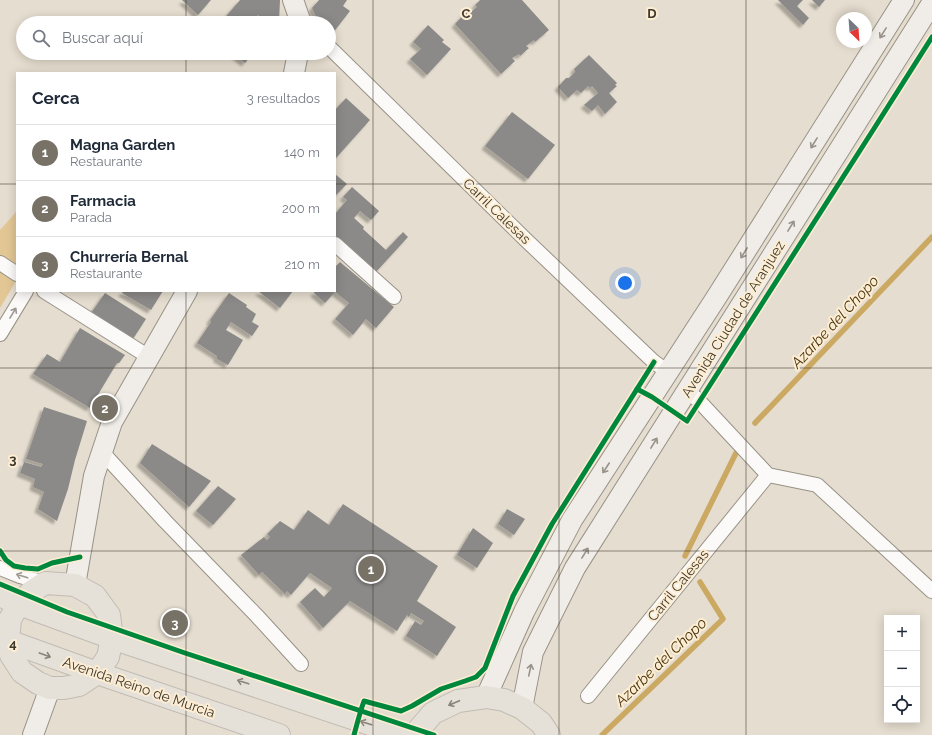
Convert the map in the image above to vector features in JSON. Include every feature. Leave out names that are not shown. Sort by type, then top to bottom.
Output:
[{"type":"main road","points":[[293,0],[299,16]]},
{"type":"main road","name":"Avenida Ciudad de Aranjuez","points":[[486,697],[524,612],[572,520],[668,372],[904,0]]},
{"type":"main road","name":"Avenida Ciudad de Aranjuez","points":[[522,708],[533,652],[575,568],[932,3]]},
{"type":"main road","points":[[294,72],[297,60]]},
{"type":"main road","points":[[75,585],[94,476],[112,422],[186,292]]},
{"type":"main road","points":[[45,583],[75,585],[95,596],[109,615],[112,638],[108,657],[97,673],[79,685],[64,688],[50,688],[38,683],[22,672],[5,647],[10,619],[9,600],[31,592],[45,583]]},
{"type":"main road","points":[[9,600],[112,638],[404,735]]},
{"type":"main road","name":"Avenida Reino de Murcia","points":[[5,647],[97,673],[279,735]]},
{"type":"main road","points":[[33,735],[50,688]]},
{"type":"main road","points":[[414,735],[433,713],[458,701],[486,697],[504,700],[522,708],[541,723],[549,735]]},
{"type":"street","name":"Carril Calesas","points":[[336,54],[526,240],[654,362],[668,372]]},
{"type":"street","points":[[336,245],[394,297]]},
{"type":"street","points":[[0,263],[16,273]]},
{"type":"street","points":[[0,334],[25,292]]},
{"type":"street","points":[[46,292],[149,357]]},
{"type":"street","points":[[687,390],[768,475],[817,485],[932,591]]},
{"type":"street","points":[[102,452],[165,521],[301,664]]},
{"type":"street","name":"Carril Calesas","points":[[588,696],[768,475]]},
{"type":"street","points":[[0,568],[20,576],[45,583]]},
{"type":"shaded area","points":[[16,212],[16,281],[0,308],[0,230]]},
{"type":"building","points":[[182,0],[211,0],[198,15]]},
{"type":"building","points":[[240,0],[280,0],[279,16],[226,16]]},
{"type":"building","points":[[319,0],[347,0],[343,6],[350,11],[336,29],[336,16],[316,16],[312,8]]},
{"type":"building","points":[[480,0],[522,0],[549,30],[535,42],[534,40],[526,46],[529,48],[520,56],[519,54],[512,58],[515,61],[501,74],[455,24],[468,10],[471,12],[477,7],[475,5]]},
{"type":"building","points":[[778,0],[803,0],[797,6],[809,18],[803,25]]},
{"type":"building","points":[[812,0],[825,0],[819,7]]},
{"type":"building","points":[[428,25],[444,40],[442,42],[451,49],[427,75],[410,59],[421,49],[413,42]]},
{"type":"building","points":[[589,55],[617,83],[615,85],[617,86],[609,93],[617,102],[605,114],[598,105],[592,111],[584,105],[598,93],[592,86],[590,88],[588,86],[581,93],[577,90],[568,98],[558,87],[566,78],[569,78],[575,72],[574,69]]},
{"type":"building","points":[[346,98],[370,120],[336,158],[336,109]]},
{"type":"building","points":[[512,112],[555,145],[528,179],[485,146]]},
{"type":"building","points":[[336,175],[347,184],[336,195]]},
{"type":"building","points":[[352,187],[379,211],[371,220],[360,211],[354,218],[364,227],[363,229],[386,250],[403,232],[408,237],[376,272],[349,247],[347,248],[336,239],[336,213],[347,200],[343,197]]},
{"type":"building","points":[[340,262],[394,307],[376,328],[366,319],[353,335],[335,319],[349,303],[335,292],[336,266]]},
{"type":"building","points":[[122,292],[162,292],[151,310]]},
{"type":"building","points":[[259,292],[292,292],[280,308]]},
{"type":"building","points":[[314,292],[335,292],[325,303]]},
{"type":"building","points":[[105,293],[146,319],[133,339],[91,313]]},
{"type":"building","points":[[229,293],[247,305],[246,307],[256,314],[252,322],[259,326],[252,336],[231,322],[226,330],[243,340],[228,365],[217,359],[217,356],[197,343],[211,322],[210,320]]},
{"type":"building","points":[[80,328],[125,355],[119,363],[117,363],[90,408],[33,374],[47,354],[60,362]]},
{"type":"building","points":[[44,407],[87,421],[68,489],[57,521],[38,509],[44,492],[33,487],[35,479],[20,473],[24,462],[41,467],[43,464],[26,459]]},
{"type":"building","points":[[152,444],[211,481],[189,507],[140,463]]},
{"type":"building","points":[[218,486],[236,499],[213,525],[196,511]]},
{"type":"building","points":[[343,504],[438,566],[417,601],[456,627],[437,656],[406,636],[415,621],[421,625],[424,621],[411,613],[409,617],[407,615],[397,631],[350,601],[323,628],[300,602],[315,588],[324,597],[332,588],[310,573],[291,595],[287,591],[285,594],[262,572],[259,575],[241,555],[264,537],[267,540],[270,537],[267,534],[280,521],[294,530],[308,510],[329,525]]},
{"type":"building","points":[[507,509],[525,519],[514,535],[498,524]]},
{"type":"building","points":[[473,528],[493,543],[477,568],[457,555]]},
{"type":"waterway","name":"Azarbe del Chopo","points":[[755,423],[932,237]]},
{"type":"waterway","name":"Azarbe del Chopo","points":[[685,556],[737,451]]},
{"type":"waterway","name":"Azarbe del Chopo","points":[[602,735],[723,619],[700,582]]},
{"type":"cycle path","points":[[637,389],[652,397],[687,421],[932,37]]},
{"type":"cycle path","points":[[354,735],[364,701],[401,711],[441,689],[476,677],[485,668],[513,596],[552,524],[654,362]]},
{"type":"cycle path","points":[[0,551],[6,560],[14,566],[38,569],[52,563],[80,557]]},
{"type":"cycle path","points":[[0,584],[67,612],[185,653],[434,735]]},
{"type":"place","name":"Farmacia","points":[[105,408]]},
{"type":"place","name":"Magna Garden","points":[[371,569]]},
{"type":"place","name":"Churrería Bernal","points":[[175,623]]}]
